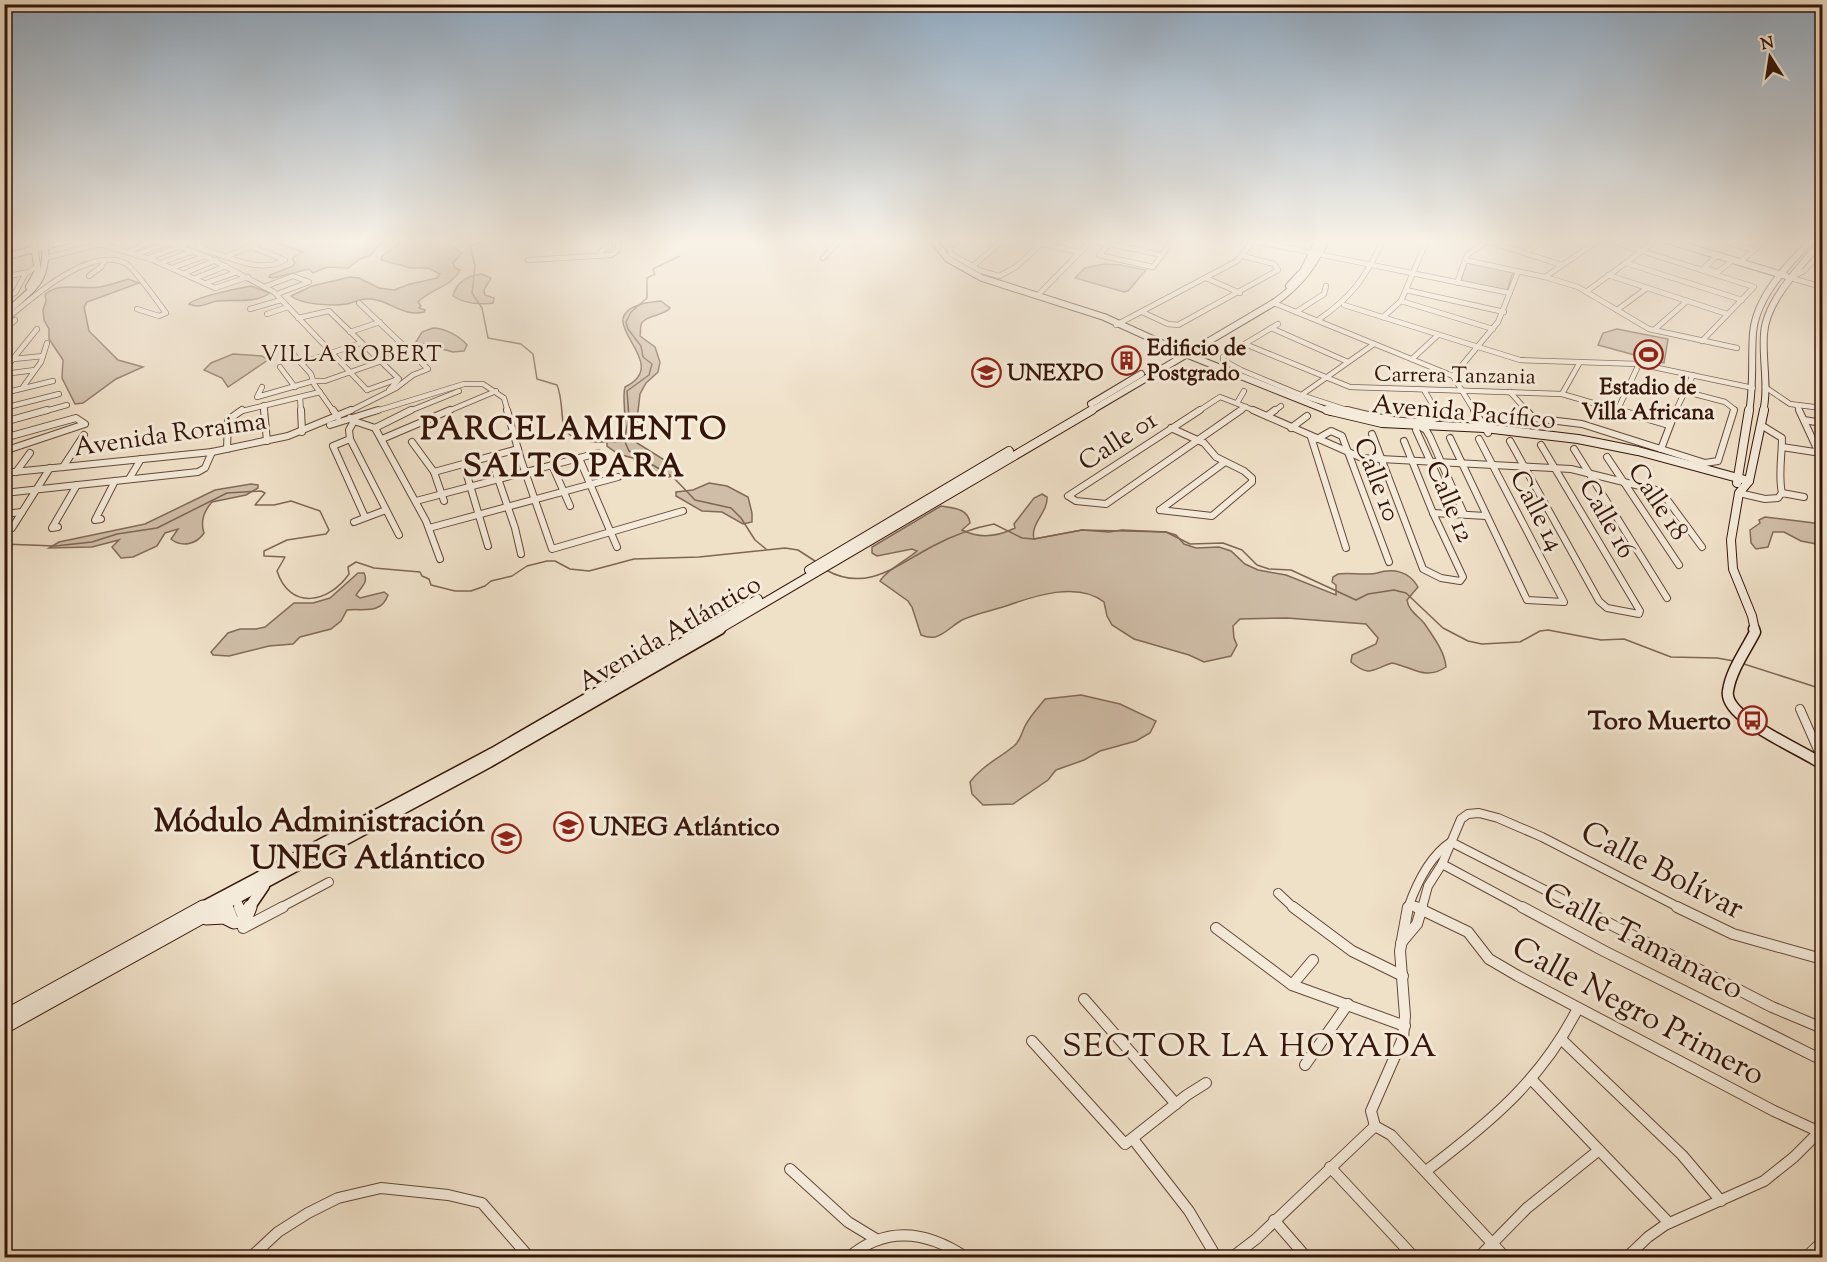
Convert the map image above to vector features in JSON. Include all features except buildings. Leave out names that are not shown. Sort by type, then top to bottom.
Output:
[{"type":"street","points":[[4,315],[7,309],[19,299]]},
{"type":"street","points":[[4,321],[33,299]]},
{"type":"street","points":[[137,309],[159,316],[166,313],[155,299]]},
{"type":"street","name":"Avenida Pacífico","points":[[1050,299],[1087,311],[1183,355],[1250,381],[1315,411],[1346,421],[1383,428],[1417,427],[1487,431],[1611,449],[1736,480],[1744,488]]},
{"type":"street","points":[[1117,325],[1167,299]]},
{"type":"street","points":[[1142,312],[1168,324],[1178,325],[1227,299]]},
{"type":"street","name":"Avenida Atlántico","points":[[1183,355],[1271,299]]},
{"type":"street","name":"Avenida Atlántico","points":[[4,1027],[197,919],[230,898],[265,885],[499,757],[1280,299]]},
{"type":"street","points":[[1296,312],[1316,299]]},
{"type":"street","points":[[1318,321],[1344,305],[1349,299]]},
{"type":"street","points":[[1446,299],[1504,312]]},
{"type":"street","points":[[1453,376],[1492,329],[1504,312],[1508,299]]},
{"type":"street","points":[[1598,299],[1637,324],[1654,330],[1737,348]]},
{"type":"street","points":[[1617,310],[1632,299]]},
{"type":"street","points":[[1681,299],[1727,314]]},
{"type":"street","points":[[1702,340],[1742,300],[1739,299]]},
{"type":"street","points":[[1761,424],[1782,438],[1782,474],[1779,480],[1782,492],[1778,498],[1766,499],[1744,488],[1736,480],[1753,388],[1753,331],[1755,321],[1767,299]]},
{"type":"street","points":[[1778,299],[1771,311],[1764,331],[1765,404],[1761,424],[1731,530],[1732,564],[1755,629],[1727,693],[1729,703],[1736,713],[1748,723],[1805,752],[1822,764]]},
{"type":"street","points":[[250,309],[281,300],[367,390]]},
{"type":"street","points":[[1383,317],[1401,301],[1492,329]]},
{"type":"street","points":[[1654,330],[1687,301]]},
{"type":"street","points":[[359,303],[428,369],[367,390]]},
{"type":"street","points":[[1274,303],[1453,376],[1487,431]]},
{"type":"street","points":[[1344,305],[1520,360],[1639,364],[1753,388]]},
{"type":"street","points":[[7,309],[22,307]]},
{"type":"street","points":[[267,314],[288,307]]},
{"type":"street","points":[[298,318],[329,311],[399,379]]},
{"type":"street","points":[[4,330],[15,320]]},
{"type":"street","points":[[350,332],[380,322]]},
{"type":"street","points":[[1278,324],[1223,357],[1223,360],[1300,396],[1322,404],[1373,416],[1416,420],[1439,417],[1424,390]]},
{"type":"street","points":[[1271,328],[1348,362]]},
{"type":"street","points":[[4,372],[37,329]]},
{"type":"street","points":[[1412,359],[1438,335]]},
{"type":"street","points":[[23,387],[43,356],[47,343]]},
{"type":"street","points":[[301,363],[361,343]]},
{"type":"street","name":"Carrera Tanzania","points":[[1245,344],[1350,387],[1562,394],[1668,425]]},
{"type":"street","points":[[1300,396],[1374,344]]},
{"type":"street","points":[[290,346],[338,417],[375,428],[416,501],[440,559]]},
{"type":"street","points":[[262,387],[258,397],[313,381],[325,381],[410,351]]},
{"type":"street","points":[[4,360],[43,356]]},
{"type":"street","points":[[1562,394],[1580,362]]},
{"type":"street","points":[[1618,409],[1639,364]]},
{"type":"street","points":[[280,367],[295,387]]},
{"type":"street","points":[[4,372],[35,370]]},
{"type":"street","points":[[384,395],[404,384],[413,375]]},
{"type":"street","points":[[1661,449],[1668,425],[1687,392],[1693,375]]},
{"type":"street","points":[[384,395],[399,379]]},
{"type":"street","points":[[4,451],[85,424],[79,419],[74,419],[7,437],[5,393],[53,381]]},
{"type":"street","points":[[310,429],[353,420],[452,386],[478,383],[486,385],[504,398],[525,472],[552,549],[683,512]]},
{"type":"street","points":[[1765,387],[1785,401],[1822,408]]},
{"type":"street","points":[[364,405],[367,390]]},
{"type":"street","points":[[375,428],[397,416],[459,391]]},
{"type":"street","points":[[382,440],[496,391]]},
{"type":"street","points":[[1244,391],[1236,403],[1362,458],[1556,468],[1589,472],[1656,490],[1663,494],[1702,547]]},
{"type":"street","points":[[227,449],[229,417],[242,410],[320,392]]},
{"type":"street","points":[[1510,392],[1533,418],[1575,422],[1705,463],[1713,463],[1721,457],[1734,408],[1725,402],[1687,392]]},
{"type":"street","points":[[6,407],[59,394]]},
{"type":"street","name":"Avenida Roraima","points":[[4,473],[212,452],[267,441],[310,429],[384,395]]},
{"type":"street","points":[[300,397],[302,432]]},
{"type":"street","name":"Calle 01","points":[[1198,441],[1106,504],[1076,501],[1068,496],[1217,397],[1236,403]]},
{"type":"street","points":[[38,399],[47,410]]},
{"type":"street","points":[[6,422],[67,405]]},
{"type":"street","points":[[264,405],[267,441]]},
{"type":"street","points":[[1797,405],[1821,453]]},
{"type":"street","points":[[1267,416],[1281,406]]},
{"type":"street","points":[[1198,441],[1246,407]]},
{"type":"street","points":[[1291,428],[1307,416]]},
{"type":"street","points":[[353,420],[349,430],[350,439],[399,535]]},
{"type":"street","points":[[1804,420],[1822,423]]},
{"type":"street","name":"Avenida Pacífico","points":[[1417,427],[1426,430],[1487,431]]},
{"type":"street","points":[[1417,427],[1454,513]]},
{"type":"street","points":[[1171,428],[1204,443],[1216,457],[1244,471],[1252,478],[1252,482],[1212,516],[1160,510],[1225,462]]},
{"type":"street","points":[[1426,430],[1464,514]]},
{"type":"street","name":"Calle 10","points":[[1314,438],[1327,432],[1335,432],[1342,436],[1389,562]]},
{"type":"street","points":[[1372,434],[1423,569],[1431,574],[1455,581],[1460,581],[1463,577]]},
{"type":"street","points":[[63,467],[84,435]]},
{"type":"street","points":[[1811,436],[1822,438]]},
{"type":"street","points":[[1314,438],[1346,548]]},
{"type":"street","points":[[1450,438],[1486,516]]},
{"type":"street","points":[[350,439],[333,446],[365,517]]},
{"type":"street","name":"Calle 14","points":[[1479,439],[1564,602],[1560,604],[1527,600],[1486,516]]},
{"type":"street","name":"Calle 12","points":[[1404,441],[1433,513],[1463,577]]},
{"type":"street","points":[[1510,441],[1524,466]]},
{"type":"street","points":[[412,442],[434,472],[443,497]]},
{"type":"street","name":"Calle 16","points":[[1524,466],[1599,601],[1607,608],[1639,614],[1640,611],[1542,445]]},
{"type":"street","points":[[1782,447],[1821,453]]},
{"type":"street","points":[[434,472],[518,449]]},
{"type":"street","points":[[1574,449],[1667,598]]},
{"type":"street","points":[[4,493],[198,472],[205,468],[212,452]]},
{"type":"street","points":[[16,472],[30,453]]},
{"type":"street","points":[[416,501],[443,497],[470,486],[598,453]]},
{"type":"street","name":"Calle 18","points":[[1607,457],[1679,566]]},
{"type":"street","points":[[491,458],[521,554]]},
{"type":"street","points":[[579,458],[617,547]]},
{"type":"street","points":[[129,479],[141,459]]},
{"type":"street","points":[[464,465],[488,546]]},
{"type":"street","points":[[552,465],[570,506]]},
{"type":"street","points":[[12,528],[50,468]]},
{"type":"street","points":[[429,528],[618,477]]},
{"type":"street","points":[[101,519],[95,520],[116,481]]},
{"type":"street","points":[[58,527],[52,528],[77,485]]},
{"type":"street","points":[[1782,492],[1804,497]]},
{"type":"street","points":[[354,522],[386,510]]},
{"type":"street","points":[[4,514],[22,512]]},
{"type":"street","points":[[1433,513],[1486,516]]},
{"type":"street","name":"Avenida Atlántico","points":[[4,1017],[230,898],[483,759],[810,573]]},
{"type":"street","points":[[1800,709],[1819,742],[1822,759]]},
{"type":"street","name":"Calle Bolívar","points":[[1451,842],[1464,816],[1484,813],[1542,837],[1606,872],[1733,934],[1822,959]]},
{"type":"street","points":[[1451,842],[1442,864],[1432,870],[1410,904],[1403,923],[1401,943],[1406,1008],[1405,1026],[1403,1038],[1371,1111],[1371,1118],[1375,1126],[1391,1135],[1506,1257]]},
{"type":"street","points":[[1401,943],[1417,924],[1438,852],[1451,842]]},
{"type":"street","points":[[1451,842],[1772,1007],[1822,1028]]},
{"type":"street","name":"Calle Tamanaco","points":[[1442,864],[1604,951],[1822,1060]]},
{"type":"street","points":[[230,898],[243,928],[329,882]]},
{"type":"street","points":[[241,922],[251,903],[265,885]]},
{"type":"street","points":[[1278,893],[1300,914],[1341,945],[1383,969],[1402,976]]},
{"type":"street","name":"Calle Negro Primero","points":[[1410,904],[1468,932],[1493,963],[1821,1133]]},
{"type":"street","points":[[197,919],[218,916],[241,922]]},
{"type":"street","points":[[1216,928],[1292,985],[1405,1026]]},
{"type":"street","points":[[1292,985],[1313,960]]},
{"type":"street","points":[[1084,999],[1176,1104]]},
{"type":"street","points":[[1305,1065],[1348,1004]]},
{"type":"street","points":[[1426,1171],[1519,1095],[1562,1040],[1578,1008]]},
{"type":"street","points":[[1562,1040],[1682,1155],[1721,1201]]},
{"type":"street","points":[[1032,1041],[1125,1144],[1206,1083]]},
{"type":"street","points":[[1532,1080],[1669,1223]]},
{"type":"street","points":[[1231,1257],[1256,1239],[1375,1126]]},
{"type":"street","points":[[1626,1257],[1653,1233],[1669,1223],[1764,1180],[1821,1133]]},
{"type":"street","points":[[1133,1139],[1189,1211],[1217,1257]]},
{"type":"street","points":[[1478,1257],[1527,1209],[1599,1150]]},
{"type":"street","points":[[1330,1167],[1415,1257]]},
{"type":"street","points":[[790,1169],[848,1222],[876,1239]]},
{"type":"street","points":[[250,1257],[278,1232],[315,1209],[338,1198],[381,1188],[448,1195],[482,1203],[530,1257]]},
{"type":"street","points":[[1274,1220],[1307,1257]]},
{"type":"street","points":[[848,1257],[876,1239],[893,1235],[924,1239],[951,1248],[967,1257]]},
{"type":"street","points":[[1805,1257],[1822,1242]]},
{"type":"shaded area","points":[[46,299],[96,299],[87,302],[84,307],[89,331],[118,360],[143,367],[116,379],[83,403],[75,404],[62,378],[63,360],[49,339],[49,329],[44,320],[43,310]]},
{"type":"shaded area","points":[[199,299],[258,299],[217,301],[200,306],[189,304]]},
{"type":"shaded area","points":[[296,299],[422,299],[418,302],[421,306],[419,308],[425,310],[416,313],[409,312],[373,299],[326,305]]},
{"type":"shaded area","points":[[458,299],[494,299],[493,303],[483,304]]},
{"type":"shaded area","points":[[661,301],[670,308],[646,319],[641,326],[640,336],[655,347],[660,362],[658,372],[646,383],[640,394],[635,437],[637,443],[671,464],[676,470],[675,475],[669,477],[653,477],[640,468],[633,458],[618,454],[607,446],[607,442],[618,435],[622,429],[625,418],[625,387],[638,377],[641,366],[638,354],[625,331],[623,320],[627,311],[642,304]]},
{"type":"shaded area","points":[[433,328],[456,336],[467,345],[464,351],[453,352],[416,342],[422,332]]},
{"type":"shaded area","name":"Estadio de Villa Africana","points":[[1617,329],[1668,339],[1664,363],[1598,345],[1603,333]]},
{"type":"shaded area","points":[[233,354],[262,356],[268,360],[228,387],[222,378],[204,370],[211,363]]},
{"type":"shaded area","points":[[709,483],[727,486],[748,497],[752,522],[743,524],[722,512],[702,511],[676,496],[676,492],[693,490]]},
{"type":"shaded area","points":[[251,484],[258,485],[258,488],[246,495],[212,502],[204,516],[202,524],[204,533],[189,544],[175,542],[171,539],[178,529],[165,533],[157,546],[133,557],[121,558],[112,547],[119,540],[92,547],[49,548],[59,542],[145,524],[215,490]]},
{"type":"shaded area","points":[[1042,494],[1047,497],[1047,503],[1034,528],[1034,539],[1082,530],[1166,532],[1176,535],[1184,544],[1196,548],[1219,547],[1231,551],[1245,564],[1258,570],[1286,575],[1336,595],[1336,585],[1332,582],[1333,577],[1338,574],[1395,571],[1405,574],[1418,587],[1407,600],[1408,604],[1435,639],[1446,667],[1432,673],[1425,673],[1392,663],[1372,671],[1363,670],[1351,662],[1352,655],[1376,644],[1378,638],[1366,624],[1287,618],[1240,619],[1233,626],[1237,645],[1231,656],[1204,662],[1189,655],[1134,639],[1112,625],[1104,602],[1082,592],[1069,591],[1029,598],[973,616],[962,620],[935,637],[921,635],[908,601],[880,581],[887,573],[917,551],[912,549],[877,556],[872,553],[872,547],[941,506],[955,508],[966,514],[970,523],[962,530],[982,536],[1002,533],[1015,528],[1014,524],[1034,498]]},
{"type":"shaded area","points":[[1765,517],[1822,524],[1822,545],[1801,541],[1784,532],[1773,532],[1768,547],[1756,549],[1751,543],[1750,530]]},
{"type":"shaded area","points":[[358,573],[364,573],[365,580],[356,595],[360,598],[384,592],[388,595],[381,606],[371,609],[347,610],[341,621],[331,629],[300,637],[293,644],[269,646],[229,656],[213,655],[211,652],[228,633],[240,629],[265,627],[294,603],[313,603],[330,598]]},
{"type":"shaded area","points":[[1081,695],[1120,704],[1156,721],[1150,733],[1136,741],[1100,751],[1084,760],[1056,770],[1048,780],[1013,804],[983,805],[972,794],[970,782],[975,776],[1016,744],[1029,719],[1045,699]]},
{"type":"waterway","points":[[476,299],[482,308],[488,338],[521,344],[533,354],[537,379],[557,385],[563,422],[571,436],[587,441],[623,442]]},
{"type":"waterway","points":[[646,299],[631,312],[626,322],[628,329],[641,346],[643,357],[652,364],[649,375],[627,391],[629,418],[624,440],[629,451],[673,477],[695,500],[731,508],[741,518],[755,540],[766,549]]},
{"type":"waterway","points":[[4,544],[55,546],[92,542],[117,534],[157,528],[227,493],[261,491],[265,493],[255,505],[274,505],[291,501],[320,511],[329,530],[326,534],[287,540],[264,551],[264,556],[285,557],[277,571],[283,584],[300,597],[321,596],[331,591],[341,584],[349,574],[348,567],[356,562],[374,568],[420,572],[422,576],[429,579],[431,585],[455,591],[471,591],[491,581],[512,576],[527,566],[547,561],[555,561],[570,569],[589,571],[634,559],[699,557],[785,548],[798,550],[815,561]]},
{"type":"waterway","points":[[826,570],[855,579],[868,578],[894,568],[955,536],[994,524],[1022,538],[1034,539],[1082,530],[1166,532],[1190,544],[1223,543],[1242,550],[1257,565],[1269,569],[1291,570],[1356,600],[1368,594],[1394,590],[1406,593],[1443,628],[1468,641],[1482,644],[1520,642],[1540,631],[1548,630],[1601,640],[1624,639],[1671,657],[1717,658],[1734,661]]},
{"type":"waterway","points":[[1744,664],[1822,689]]},
{"type":"place","name":"Estadio de Villa Africana","points":[[1648,354]]},
{"type":"place","name":"Edificio de Postgrado","points":[[1126,360]]},
{"type":"place","name":"UNEXPO","points":[[986,372]]},
{"type":"place","name":"Toro Muerto","points":[[1752,720]]},
{"type":"place","name":"UNEG Atlántico","points":[[568,826]]},
{"type":"place","name":"Módulo Administración UNEG Atlántico","points":[[506,838]]},
{"type":"district","name":"VILLA ROBERT","points":[[352,353]]},
{"type":"district","name":"PARCELAMIENTO SALTO PARA","points":[[574,446]]},
{"type":"district","name":"SECTOR LA HOYADA","points":[[1250,1044]]}]
